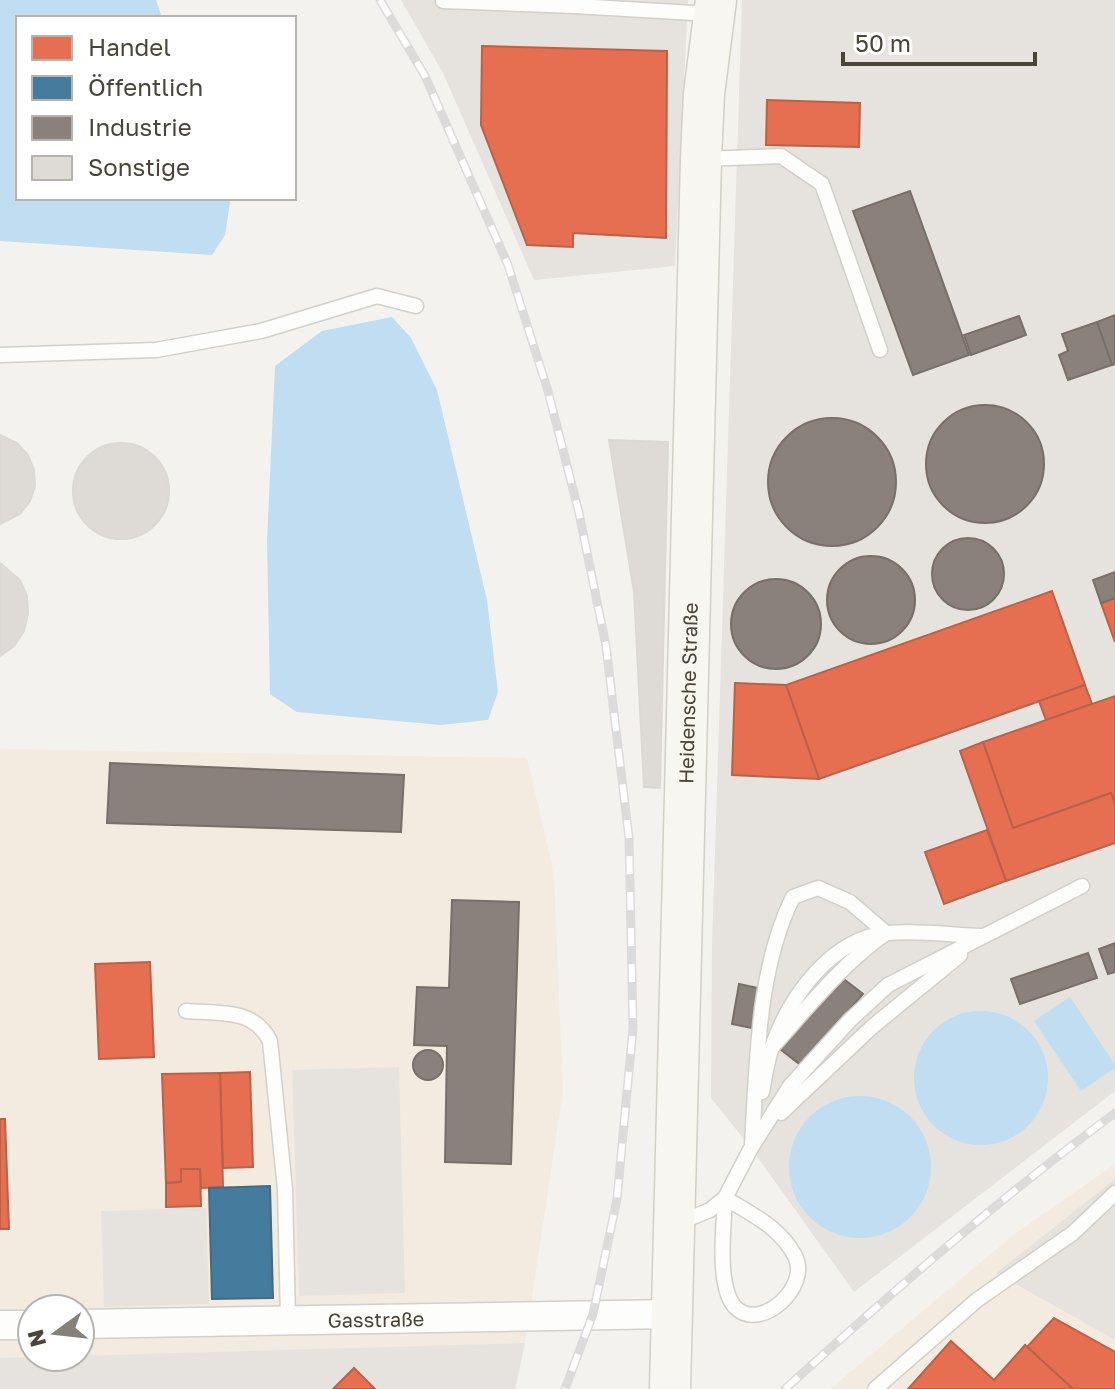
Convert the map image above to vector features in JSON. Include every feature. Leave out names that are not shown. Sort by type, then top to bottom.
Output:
[{"type":"main road","name":"Heidensche Straße","points":[[670,1389],[701,159],[704,94],[716,7]]},
{"type":"street","name":"Gasstraße","points":[[96,1324],[671,1314]]},
{"type":"lane","points":[[443,1],[716,7]]},
{"type":"lane","points":[[701,159],[781,156],[822,184],[880,350]]},
{"type":"lane","points":[[0,355],[156,350],[261,331],[377,296],[416,306]]},
{"type":"lane","points":[[672,1226],[710,1210],[725,1198],[751,1148],[790,1086],[850,1020],[888,985],[1082,886]]},
{"type":"lane","points":[[751,1148],[779,924],[793,897],[818,888],[850,902],[886,933]]},
{"type":"lane","points":[[765,1044],[814,975],[836,952],[886,933],[982,936]]},
{"type":"lane","points":[[751,1148],[791,1102],[872,1027],[982,936]]},
{"type":"lane","points":[[186,1011],[245,1016],[263,1026],[270,1041],[285,1189],[288,1320]]},
{"type":"lane","points":[[875,1389],[977,1300],[1073,1233],[1115,1193]]},
{"type":"lane","points":[[725,1198],[765,1222],[797,1258],[799,1277],[789,1294],[764,1313],[749,1314],[735,1307],[727,1291],[723,1246],[725,1198]]},
{"type":"shaded area","points":[[401,0],[688,0],[675,266],[534,280],[443,73]]},
{"type":"shaded area","points":[[742,0],[1115,0],[1115,1091],[854,1292],[751,1148],[711,1098],[712,946]]},
{"type":"shaded area","points":[[0,749],[527,758],[554,873],[563,1091],[525,1343],[515,1389],[0,1389]]},
{"type":"shaded area","points":[[399,1067],[405,1293],[299,1296],[292,1070]]},
{"type":"shaded area","points":[[1115,1164],[1115,1389],[830,1389],[1012,1236]]},
{"type":"shaded area","points":[[1115,1179],[1115,1340],[996,1273]]},
{"type":"shaded area","points":[[206,1208],[209,1304],[104,1307],[101,1211]]},
{"type":"shaded area","points":[[525,1343],[515,1389],[0,1389],[0,1358],[16,1358],[16,1373],[96,1373],[96,1355]]},
{"type":"water","points":[[0,0],[156,0],[161,16],[16,16],[16,200],[229,200],[225,235],[212,255],[0,241]]},
{"type":"water","points":[[392,317],[411,338],[437,390],[487,600],[498,692],[488,720],[441,725],[297,712],[270,694],[267,541],[275,366],[322,331]]},
{"type":"water","points":[[1070,997],[1115,1065],[1081,1091],[1034,1021]]},
{"type":"water","points":[[981,1011],[1007,1016],[1028,1031],[1043,1052],[1048,1078],[1043,1104],[1028,1125],[1007,1140],[981,1145],[955,1140],[934,1125],[919,1104],[914,1078],[919,1052],[934,1031],[955,1016]]},
{"type":"water","points":[[860,1096],[887,1101],[910,1117],[926,1140],[931,1167],[926,1194],[910,1217],[887,1233],[860,1238],[833,1233],[810,1217],[794,1194],[789,1167],[794,1140],[810,1117],[833,1101]]},
{"type":"building: Handel","points":[[482,46],[667,51],[666,238],[573,233],[573,247],[527,245],[481,125]]},
{"type":"building: Handel","points":[[767,100],[860,103],[859,147],[766,145]]},
{"type":"building: Handel","points":[[1052,591],[1085,685],[819,779],[786,685]]},
{"type":"building: Handel","points":[[1115,598],[1115,642],[1101,603]]},
{"type":"building: Handel","points":[[735,683],[786,685],[819,779],[732,775]]},
{"type":"building: Handel","points":[[1085,685],[1092,704],[1046,720],[1039,701]]},
{"type":"building: Handel","points":[[1115,696],[1115,804],[1111,793],[1013,828],[983,742]]},
{"type":"building: Handel","points":[[983,742],[1013,828],[1111,793],[1115,804],[1115,843],[1006,881],[960,751]]},
{"type":"building: Handel","points":[[987,830],[1006,881],[944,904],[925,852]]},
{"type":"building: Handel","points":[[150,962],[154,1057],[99,1059],[95,964]]},
{"type":"building: Handel","points":[[250,1072],[253,1167],[223,1168],[220,1073]]},
{"type":"building: Handel","points":[[220,1073],[223,1187],[201,1188],[200,1169],[181,1169],[181,1182],[166,1183],[162,1074]]},
{"type":"building: Handel","points":[[0,1119],[5,1119],[9,1229],[0,1229]]},
{"type":"building: Handel","points":[[181,1169],[200,1169],[201,1206],[166,1207],[166,1183],[181,1182]]},
{"type":"building: Handel","points":[[1054,1318],[1115,1352],[1115,1389],[1073,1389],[1027,1347]]},
{"type":"building: Handel","points":[[951,1341],[994,1380],[1025,1345],[1073,1389],[908,1389]]},
{"type":"building: Handel","points":[[354,1368],[375,1389],[333,1389]]},
{"type":"building: Öffentlich","points":[[270,1186],[273,1298],[212,1299],[209,1188]]},
{"type":"building: Industrie","points":[[910,191],[969,355],[913,375],[853,211]]},
{"type":"building: Industrie","points":[[1115,315],[1115,364],[1112,365],[1097,322]]},
{"type":"building: Industrie","points":[[1019,316],[1026,335],[971,355],[964,335]]},
{"type":"building: Industrie","points":[[1097,322],[1112,365],[1068,380],[1059,355],[1068,351],[1062,334]]},
{"type":"building: Industrie","points":[[985,405],[1018,415],[1034,431],[1044,464],[1034,497],[1018,513],[985,523],[952,513],[936,497],[926,464],[936,431],[952,415]]},
{"type":"building: Industrie","points":[[832,418],[856,423],[877,437],[891,458],[896,482],[891,506],[877,527],[856,541],[832,546],[808,541],[787,527],[773,506],[768,482],[773,458],[787,437],[808,423]]},
{"type":"building: Industrie","points":[[968,538],[994,548],[1004,574],[994,600],[968,610],[942,600],[932,574],[942,548]]},
{"type":"building: Industrie","points":[[871,556],[896,563],[908,575],[915,600],[908,625],[896,637],[871,644],[846,637],[834,625],[827,600],[834,575],[846,563]]},
{"type":"building: Industrie","points":[[1115,572],[1115,598],[1101,603],[1093,580]]},
{"type":"building: Industrie","points":[[776,579],[793,583],[808,592],[817,607],[821,624],[817,641],[808,656],[793,665],[776,669],[759,665],[744,656],[735,641],[731,624],[735,607],[744,592],[759,583]]},
{"type":"building: Industrie","points":[[110,763],[404,775],[401,832],[107,823]]},
{"type":"building: Industrie","points":[[452,900],[519,902],[511,1164],[445,1162],[447,1046],[414,1045],[417,987],[449,988]]},
{"type":"building: Industrie","points":[[1115,943],[1115,972],[1108,974],[1099,949]]},
{"type":"building: Industrie","points":[[1088,953],[1097,978],[1020,1004],[1011,979]]},
{"type":"building: Industrie","points":[[841,977],[863,994],[802,1066],[780,1049]]},
{"type":"building: Industrie","points":[[739,984],[758,988],[752,1028],[732,1024]]},
{"type":"building: Industrie","points":[[428,1050],[434,1051],[442,1059],[442,1071],[434,1079],[428,1080],[422,1079],[414,1071],[413,1065],[414,1059],[422,1051]]},
{"type":"building: Sonstige","points":[[0,435],[17,443],[28,455],[34,470],[35,486],[30,501],[20,514],[0,524]]},
{"type":"building: Sonstige","points":[[609,440],[668,442],[660,788],[644,787],[634,592]]},
{"type":"building: Sonstige","points":[[121,443],[139,447],[155,457],[165,473],[169,491],[165,509],[155,525],[139,535],[121,539],[103,535],[87,525],[77,509],[73,491],[77,473],[87,457],[103,447]]},
{"type":"building: Sonstige","points":[[0,563],[20,580],[27,596],[28,614],[24,631],[14,646],[0,656]]},
{"type":"railway","points":[[380,0],[425,76],[508,265],[548,391],[579,513],[606,646],[629,838],[633,1028],[617,1199],[593,1314],[565,1389]]},
{"type":"railway","points":[[785,1389],[947,1247],[1115,1113]]}]
